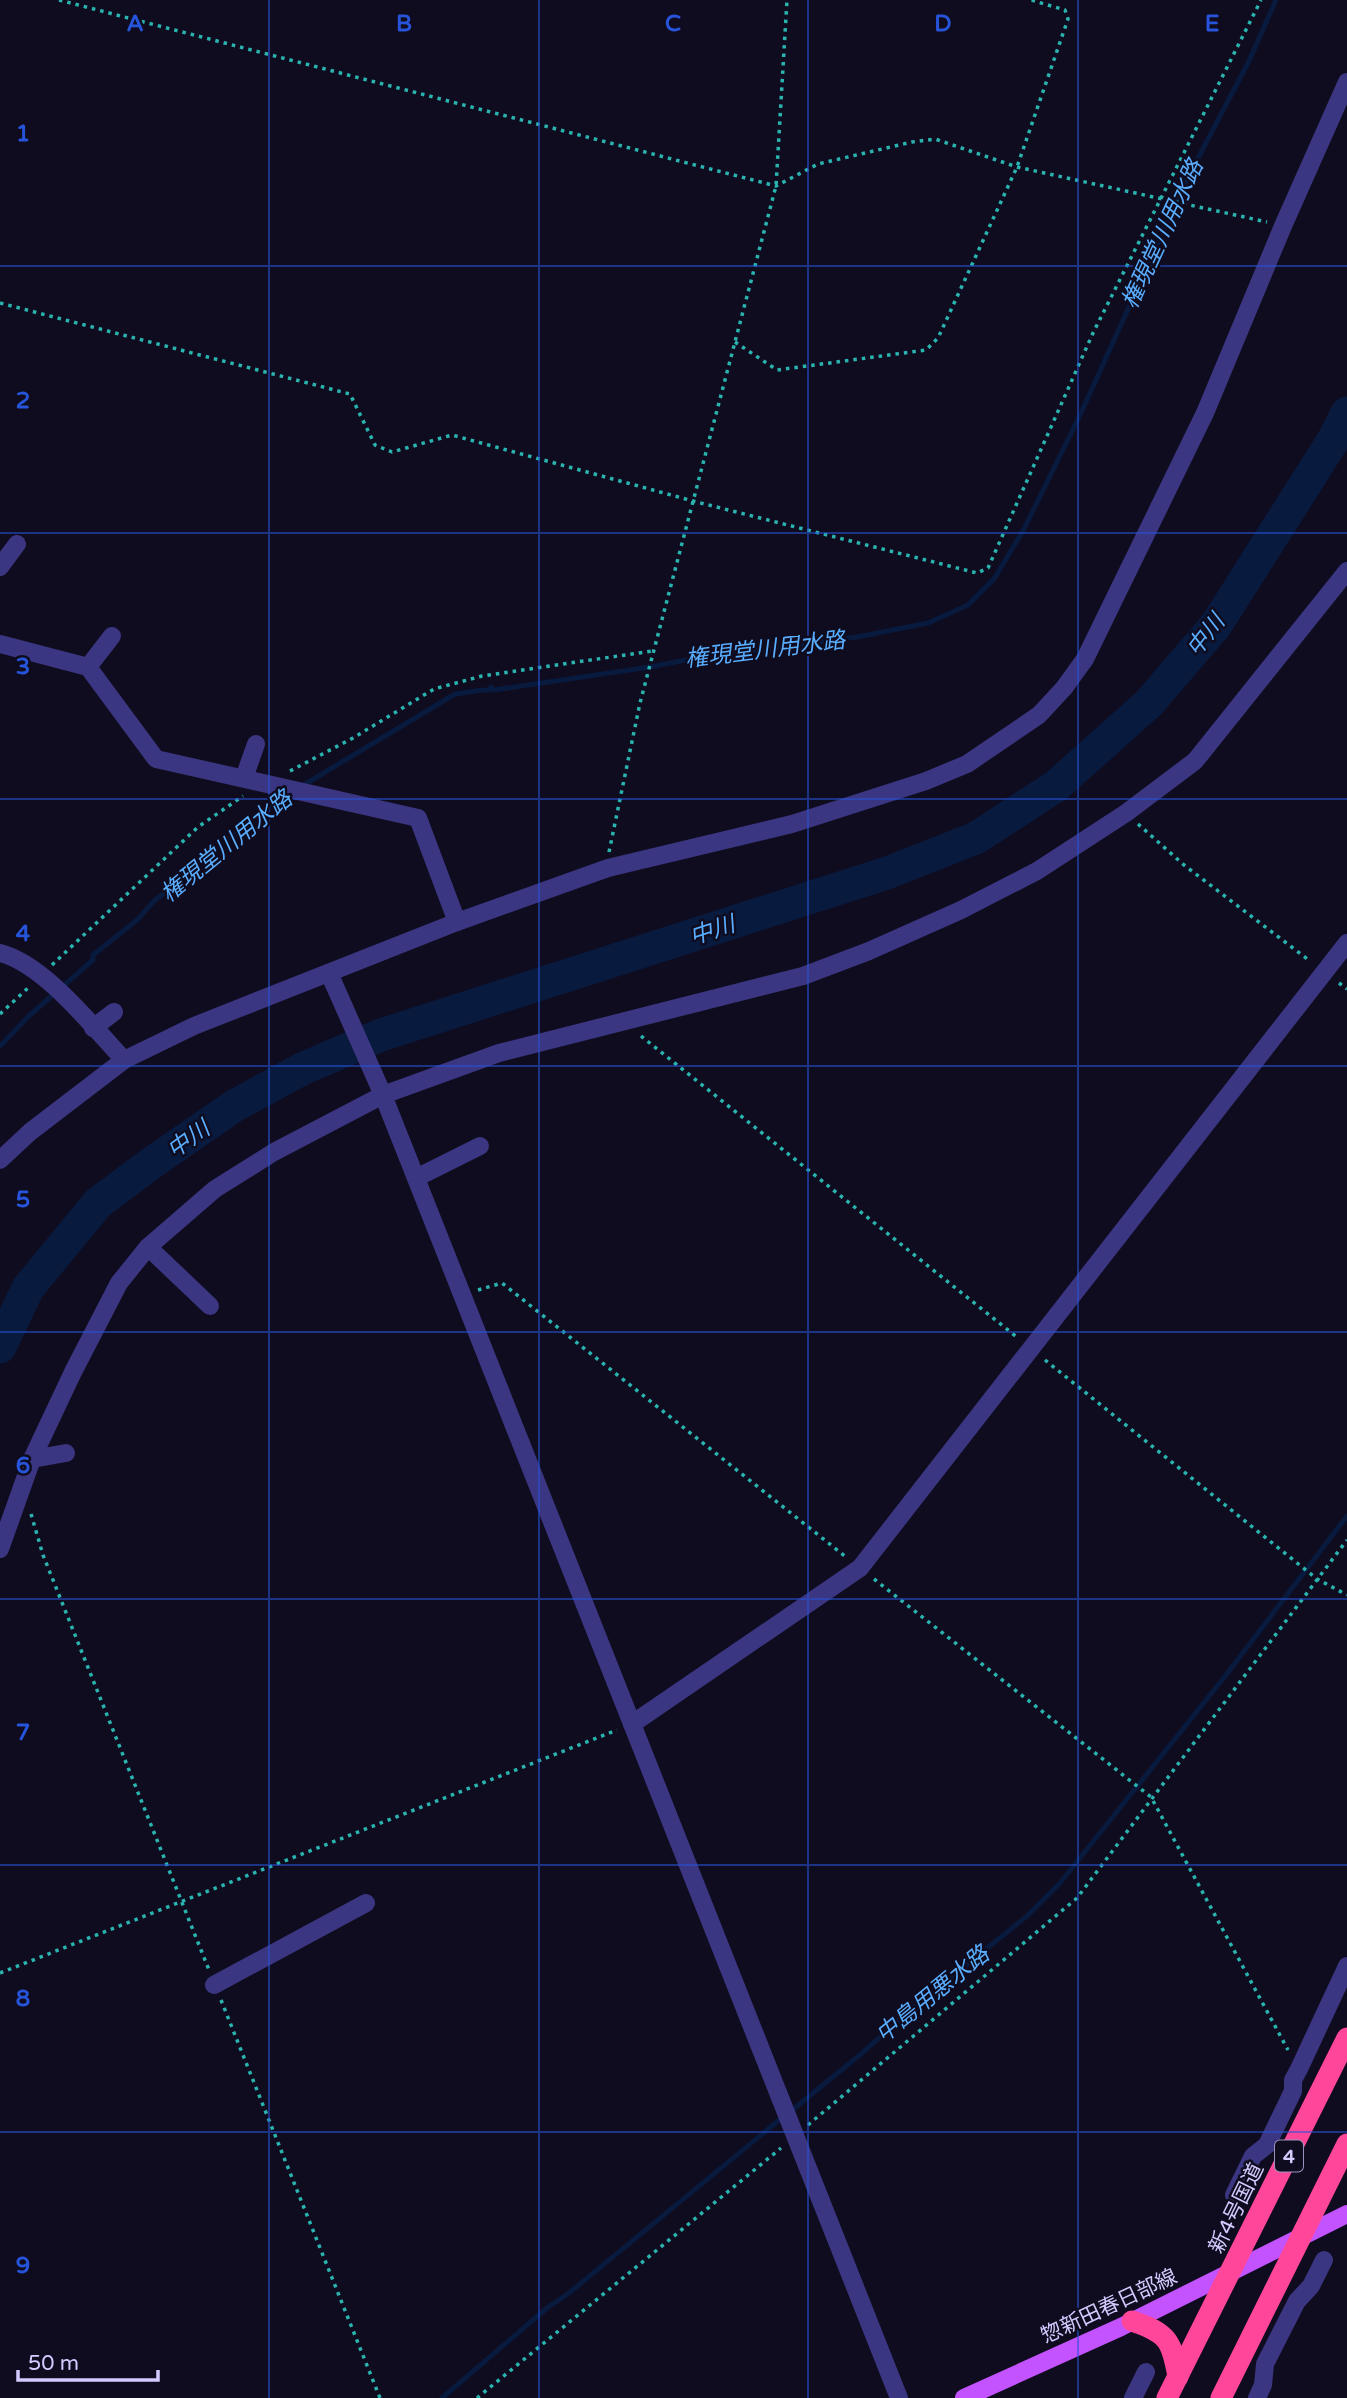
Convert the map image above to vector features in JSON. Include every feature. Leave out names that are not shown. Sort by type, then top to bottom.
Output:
[{"type":"highway","name":"新4号国道","points":[[1167,2398],[1347,2038]]},
{"type":"highway","name":"4","points":[[1221,2398],[1347,2144]]},
{"type":"highway","points":[[1132,2322],[1160,2332],[1175,2356],[1178,2377]]},
{"type":"main road","name":"惣新田春日部線","points":[[964,2398],[1132,2322],[1347,2214]]},
{"type":"street","points":[[0,1160],[30,1132],[124,1060],[194,1026],[332,980],[457,922],[608,868],[792,824],[926,781],[967,764],[1039,716],[1085,659],[1205,413],[1347,82]]},
{"type":"street","points":[[0,567],[17,544]]},
{"type":"street","points":[[0,1549],[32,1459],[119,1283],[148,1247],[215,1189],[380,1087],[499,1053],[803,976],[869,951],[961,910],[1037,871],[1126,813],[1195,761],[1347,571]]},
{"type":"street","points":[[88,667],[112,636]]},
{"type":"street","points":[[0,644],[88,667],[156,759],[418,818],[457,922]]},
{"type":"street","points":[[244,779],[256,744]]},
{"type":"street","points":[[632,1724],[860,1568],[1347,943]]},
{"type":"street","points":[[0,953],[42,975],[124,1060]]},
{"type":"street","points":[[332,980],[380,1087],[900,2398]]},
{"type":"street","points":[[93,1028],[114,1012]]},
{"type":"street","points":[[416,1178],[480,1146]]},
{"type":"street","points":[[148,1247],[210,1306]]},
{"type":"street","points":[[32,1459],[66,1453]]},
{"type":"street","points":[[214,1985],[366,1903]]},
{"type":"street","points":[[1234,2194],[1253,2156],[1266,2145],[1293,2091],[1293,2080],[1347,1966]]},
{"type":"street","points":[[1280,2116],[1304,2125]]},
{"type":"street","points":[[1257,2398],[1263,2385],[1265,2364],[1297,2301],[1311,2286],[1324,2259]]},
{"type":"street","points":[[1258,2323],[1282,2331]]},
{"type":"street","points":[[1133,2398],[1146,2372]]},
{"type":"path","points":[[59,0],[776,186],[818,164],[935,139],[1017,167],[1283,226]]},
{"type":"path","points":[[608,868],[609,841],[640,703],[776,186],[787,0]]},
{"type":"path","points":[[735,342],[777,370],[926,350],[938,338],[1017,167],[1068,19],[1065,10],[1031,0]]},
{"type":"path","points":[[0,303],[350,394],[375,445],[392,452],[452,435],[693,501],[977,573],[988,568],[1093,333],[1261,0]]},
{"type":"path","points":[[1126,813],[1184,865],[1347,989]]},
{"type":"path","points":[[624,1021],[1317,1579],[1347,1595]]},
{"type":"path","points":[[462,1294],[502,1283],[1152,1797],[1298,2069]]},
{"type":"path","points":[[23,1484],[43,1555],[380,2398]]},
{"type":"path","points":[[478,2398],[1077,1898],[1347,1540]]},
{"type":"path","points":[[0,1973],[632,1724]]},
{"type":"waterway","name":"権現堂川用水路","points":[[302,786],[455,694],[650,667],[742,649],[760,650],[857,637],[928,623],[968,605],[994,579],[1024,529],[1081,413],[1186,181],[1249,61],[1276,0]]},
{"type":"waterway","name":"中川","points":[[0,1347],[28,1288],[98,1203],[234,1106],[302,1069],[381,1035],[887,873],[976,838],[1056,786],[1149,703],[1216,625],[1332,442],[1347,413]]},
{"type":"waterway","name":"権現堂川用水路","points":[[0,1046],[30,1015],[93,960],[93,955],[137,920],[153,902],[287,794]]},
{"type":"waterway","name":"中島用悪水路","points":[[791,2111],[1027,1916],[1060,1883],[1226,1675],[1347,1516]]},
{"type":"waterway","name":"中島用悪水路","points":[[442,2398],[547,2308],[569,2293],[783,2117]]}]
